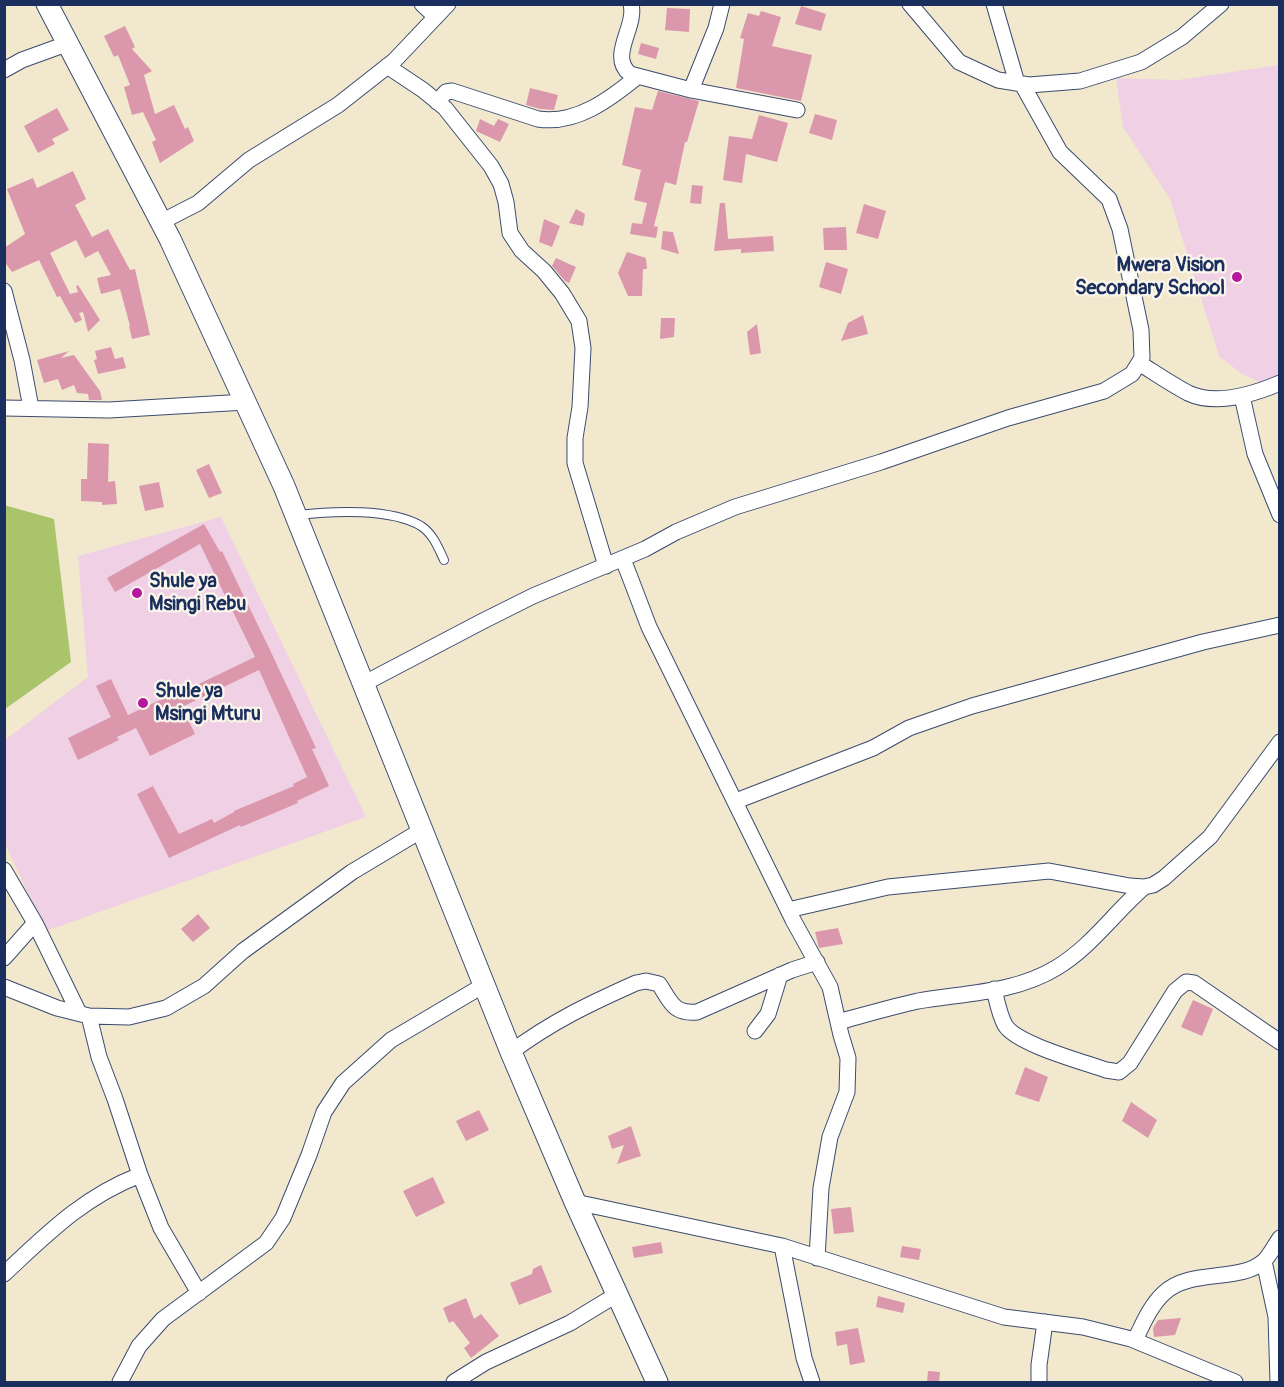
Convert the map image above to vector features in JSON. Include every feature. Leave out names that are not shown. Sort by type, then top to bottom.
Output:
[{"type":"main road","points":[[47,4],[161,222],[246,402],[296,515],[511,1052],[616,1295],[657,1383]]},
{"type":"street","points":[[422,4],[436,16]]},
{"type":"street","points":[[161,222],[198,203],[249,160],[338,105],[387,66],[448,4]]},
{"type":"street","points":[[631,4],[632,19],[627,30],[621,62],[624,69],[637,77],[691,90],[797,110]]},
{"type":"street","points":[[691,90],[716,28],[722,4]]},
{"type":"street","points":[[910,4],[959,62],[998,80],[1019,83],[1080,81],[1141,62],[1182,37],[1221,4]]},
{"type":"street","points":[[363,684],[523,601],[623,559],[676,532],[735,507],[881,462],[1008,418],[1104,391],[1132,374],[1142,358],[1141,330],[1120,229],[1108,199],[1060,152],[1019,83],[994,4]]},
{"type":"street","points":[[4,70],[22,60],[69,43]]},
{"type":"street","points":[[387,66],[445,108],[491,165],[501,184],[510,233],[522,251],[544,271],[562,293],[579,321],[583,348],[575,463],[606,566]]},
{"type":"street","points":[[437,102],[446,92],[452,91],[549,121],[565,118],[597,105],[637,77]]},
{"type":"street","points":[[4,291],[22,360],[31,408]]},
{"type":"street","points":[[1139,363],[1190,394],[1216,398],[1242,396],[1280,383]]},
{"type":"street","points":[[1242,396],[1255,454],[1280,515]]},
{"type":"street","points":[[4,408],[109,410],[246,402]]},
{"type":"street","points":[[623,559],[649,627],[788,910],[830,987],[848,1058],[847,1092],[830,1137],[821,1188],[816,1258]]},
{"type":"street","points":[[736,801],[873,748],[909,728],[972,706],[1203,642],[1280,625]]},
{"type":"street","points":[[788,910],[888,887],[1049,871],[1144,887],[1153,885],[1210,837],[1277,753]]},
{"type":"street","points":[[4,987],[57,1008],[84,1015],[129,1017],[166,1008],[204,986],[243,951],[352,872],[422,830]]},
{"type":"street","points":[[4,870],[84,1015],[140,1176],[161,1228],[199,1293]]},
{"type":"street","points":[[838,1022],[917,1002],[994,989],[1031,980],[1056,969],[1086,947],[1121,907],[1144,887]]},
{"type":"street","points":[[4,958],[35,923]]},
{"type":"street","points":[[511,1052],[553,1022],[636,983],[646,981],[659,984],[672,1005],[682,1012],[697,1012],[780,975],[817,962]]},
{"type":"street","points":[[755,1031],[768,1014],[780,975]]},
{"type":"street","points":[[994,989],[1006,1027],[1015,1036],[1033,1045],[1106,1071],[1119,1072],[1130,1063],[1175,991],[1186,982],[1194,983],[1280,1042]]},
{"type":"street","points":[[120,1383],[139,1346],[164,1319],[266,1243],[283,1218],[324,1112],[343,1083],[391,1040],[484,985]]},
{"type":"street","points":[[4,1274],[48,1232],[88,1202],[109,1188],[140,1176]]},
{"type":"street","points":[[575,1202],[782,1246],[1004,1317],[1083,1327],[1135,1340],[1208,1377],[1235,1383]]},
{"type":"street","points":[[1135,1340],[1148,1313],[1164,1293],[1186,1280],[1251,1269],[1264,1261],[1280,1238]]},
{"type":"street","points":[[782,1246],[804,1358],[812,1383]]},
{"type":"street","points":[[1264,1261],[1276,1317],[1278,1383]]},
{"type":"street","points":[[454,1383],[486,1362],[570,1323],[616,1295]]},
{"type":"street","points":[[1039,1383],[1045,1322]]},
{"type":"lane","points":[[296,515],[358,513],[400,518],[421,527],[434,539],[444,560]]},
{"type":"shaded area","name":"Mwera Vision Secondary School","points":[[1279,65],[1279,381],[1268,386],[1242,374],[1219,356],[1170,199],[1123,127],[1116,78],[1178,80]]},
{"type":"shaded area","points":[[221,517],[366,817],[46,931],[5,844],[5,740],[88,677],[78,556]]},
{"type":"green space","points":[[4,505],[54,519],[71,662],[5,709]]},
{"type":"building","points":[[801,6],[826,14],[821,31],[795,24]]},
{"type":"building","points":[[667,8],[690,9],[689,32],[665,30]]},
{"type":"building","points":[[761,11],[781,17],[772,46],[812,55],[801,101],[736,88],[744,39],[740,38],[748,13],[759,16]]},
{"type":"building","points":[[125,26],[135,47],[132,49],[152,71],[144,75],[155,114],[174,105],[185,129],[188,127],[194,141],[160,163],[152,142],[156,140],[143,112],[132,115],[124,87],[130,85],[118,55],[114,57],[104,36]]},
{"type":"building","points":[[641,43],[659,48],[656,59],[638,54]]},
{"type":"building","points":[[530,88],[558,95],[554,110],[526,105]]},
{"type":"building","points":[[658,91],[699,101],[687,142],[685,142],[676,185],[665,182],[654,226],[658,227],[656,238],[630,234],[632,223],[642,224],[647,203],[634,200],[641,170],[622,165],[635,107],[652,110]]},
{"type":"building","points":[[57,108],[69,130],[52,139],[55,144],[38,153],[24,126]]},
{"type":"building","points":[[815,114],[837,120],[832,140],[809,133]]},
{"type":"building","points":[[759,115],[788,123],[777,162],[746,154],[742,183],[723,180],[729,136],[752,139]]},
{"type":"building","points":[[480,119],[494,126],[498,119],[509,124],[500,142],[476,131]]},
{"type":"building","points":[[73,171],[86,199],[75,205],[92,237],[108,229],[130,270],[135,269],[150,335],[132,339],[120,289],[101,294],[97,278],[111,275],[98,251],[85,258],[76,240],[50,253],[70,294],[78,292],[76,286],[78,285],[100,320],[88,332],[83,312],[79,313],[82,320],[75,323],[60,296],[57,297],[39,260],[12,272],[4,261],[4,248],[25,234],[7,189],[33,178],[37,188]]},
{"type":"building","points":[[692,185],[703,186],[701,204],[690,203]]},
{"type":"building","points":[[720,203],[725,203],[728,239],[773,236],[774,251],[741,253],[741,249],[714,251]]},
{"type":"building","points":[[864,204],[886,211],[878,239],[856,233]]},
{"type":"building","points":[[576,209],[585,214],[583,226],[569,223]]},
{"type":"building","points":[[544,219],[560,226],[552,247],[539,242]]},
{"type":"building","points":[[846,227],[847,250],[824,250],[823,228]]},
{"type":"building","points":[[663,231],[673,232],[679,254],[661,249]]},
{"type":"building","points":[[627,252],[646,258],[647,269],[643,269],[642,296],[628,296],[618,273]]},
{"type":"building","points":[[556,258],[576,267],[569,283],[552,266]]},
{"type":"building","points":[[826,262],[848,269],[841,294],[819,287]]},
{"type":"building","points":[[863,315],[868,334],[841,341],[848,323]]},
{"type":"building","points":[[661,318],[675,318],[674,337],[660,339]]},
{"type":"building","points":[[757,324],[761,353],[750,355],[747,332]]},
{"type":"building","points":[[111,347],[115,359],[123,357],[126,368],[98,374],[94,360],[97,359],[95,351]]},
{"type":"building","points":[[69,351],[61,358],[74,355],[100,391],[102,400],[89,400],[88,394],[77,393],[74,385],[62,390],[58,379],[44,383],[37,360]]},
{"type":"building","points":[[88,443],[109,444],[108,482],[115,481],[117,504],[102,505],[102,502],[81,501],[81,479],[87,479]]},
{"type":"building","points":[[209,464],[222,493],[209,498],[196,470]]},
{"type":"building","points":[[159,482],[164,507],[145,511],[139,486]]},
{"type":"building","points":[[204,524],[220,552],[222,551],[270,650],[316,748],[312,749],[329,786],[297,801],[298,803],[241,827],[240,825],[169,858],[137,794],[153,786],[179,834],[212,819],[214,823],[234,811],[294,786],[293,784],[307,777],[259,670],[182,707],[195,734],[150,756],[136,728],[117,737],[119,740],[78,760],[68,738],[111,717],[96,686],[111,679],[128,715],[255,657],[200,544],[115,592],[107,578]]},
{"type":"building","points":[[198,914],[210,928],[193,942],[181,929]]},
{"type":"building","points":[[838,928],[843,944],[819,948],[815,932]]},
{"type":"building","points":[[1193,1000],[1213,1009],[1202,1036],[1181,1027]]},
{"type":"building","points":[[1025,1067],[1048,1077],[1039,1102],[1015,1094]]},
{"type":"building","points":[[1131,1102],[1157,1120],[1148,1138],[1122,1121]]},
{"type":"building","points":[[479,1110],[489,1130],[466,1141],[456,1121]]},
{"type":"building","points":[[631,1126],[641,1156],[617,1164],[624,1145],[612,1149],[608,1136]]},
{"type":"building","points":[[433,1177],[445,1203],[416,1217],[403,1191]]},
{"type":"building","points":[[851,1207],[854,1232],[834,1234],[831,1209]]},
{"type":"building","points":[[661,1242],[663,1253],[634,1258],[632,1247]]},
{"type":"building","points":[[902,1246],[921,1249],[919,1260],[900,1257]]},
{"type":"building","points":[[541,1265],[552,1292],[519,1305],[510,1283],[532,1274],[533,1269]]},
{"type":"building","points":[[878,1296],[905,1303],[903,1313],[876,1307]]},
{"type":"building","points":[[466,1298],[474,1319],[481,1314],[499,1336],[471,1358],[464,1348],[470,1343],[453,1321],[449,1323],[443,1308]]},
{"type":"building","points":[[1181,1318],[1175,1335],[1154,1337],[1153,1328],[1158,1320]]},
{"type":"building","points":[[858,1328],[865,1362],[850,1365],[847,1344],[837,1346],[835,1332]]},
{"type":"building","points":[[928,1371],[940,1372],[939,1383],[927,1383]]},
{"type":"place","name":"Mwera Vision Secondary School","points":[[1237,277]]},
{"type":"place","name":"Shule ya Msingi Rebu","points":[[137,593]]},
{"type":"place","name":"Shule ya Msingi Mturu","points":[[143,703]]}]
